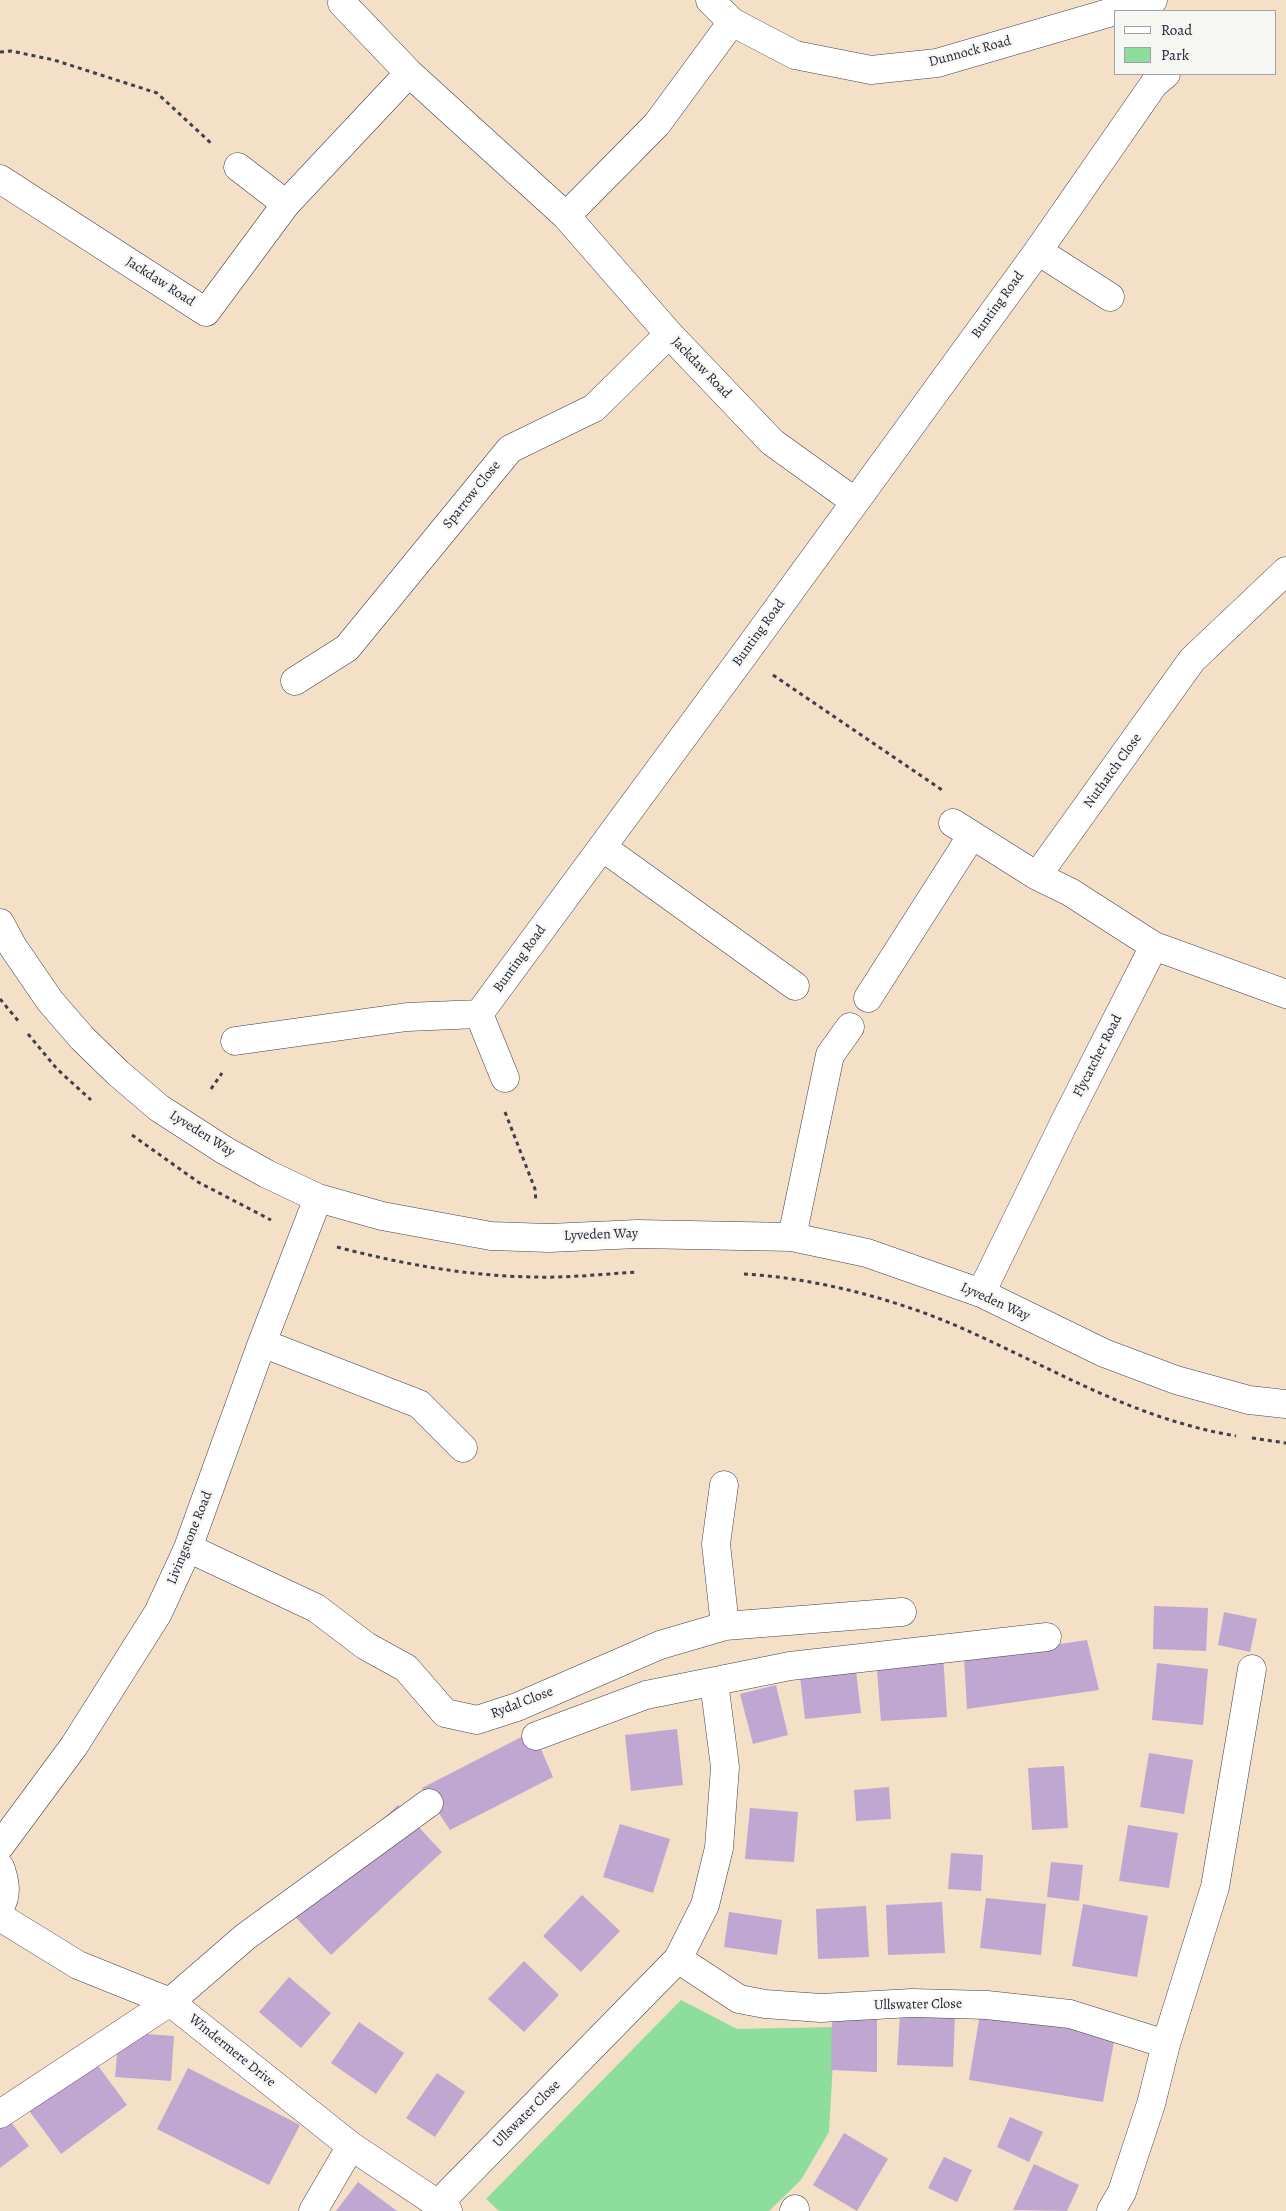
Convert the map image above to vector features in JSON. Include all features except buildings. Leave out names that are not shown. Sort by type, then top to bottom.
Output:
[{"type":"street","name":"Dunnock Road","points":[[710,0],[732,22],[794,55],[871,70],[938,63],[1114,11]]},
{"type":"street","name":"Dunnock Road","points":[[1119,10],[1153,0]]},
{"type":"street","name":"Jackdaw Road","points":[[342,3],[409,73],[566,216],[670,334],[772,442],[854,501]]},
{"type":"street","points":[[566,216],[657,124],[732,22]]},
{"type":"street","name":"Jackdaw Road","points":[[0,179],[206,312],[286,204],[409,73]]},
{"type":"street","name":"Bunting Road","points":[[480,1014],[1038,251],[1154,84],[1165,75]]},
{"type":"street","points":[[238,167],[286,204]]},
{"type":"street","points":[[1038,251],[1110,297]]},
{"type":"street","name":"Sparrow Close","points":[[295,681],[347,648],[510,448],[594,408],[670,334]]},
{"type":"street","name":"Nuthatch Close","points":[[1037,876],[1192,660],[1286,571]]},
{"type":"street","points":[[868,998],[963,829],[1037,876],[1070,892],[1154,946],[1286,994]]},
{"type":"street","points":[[602,847],[795,986]]},
{"type":"street","name":"Lyveden Way","points":[[0,924],[13,948],[50,1001],[82,1038],[118,1073],[159,1108],[224,1150],[267,1174],[318,1198],[382,1216],[491,1236],[549,1238],[637,1234],[792,1237],[867,1253],[981,1293],[1104,1353],[1176,1380],[1249,1400],[1286,1404]]},
{"type":"street","name":"Flycatcher Road","points":[[981,1293],[1066,1119],[1154,946]]},
{"type":"street","points":[[235,1041],[407,1017],[480,1014],[505,1078]]},
{"type":"street","points":[[792,1237],[830,1055],[850,1027]]},
{"type":"street","name":"Livingstone Road","points":[[0,1846],[74,1746],[158,1613],[188,1548],[262,1343],[318,1198]]},
{"type":"street","points":[[262,1343],[419,1404],[463,1448]]},
{"type":"street","points":[[724,1485],[716,1544],[725,1626]]},
{"type":"street","name":"Rydal Close","points":[[188,1548],[316,1608],[366,1646],[406,1668],[445,1714],[476,1720],[516,1707],[660,1645],[725,1626],[902,1612]]},
{"type":"street","points":[[536,1736],[646,1695],[790,1666],[1047,1637]]},
{"type":"street","points":[[1111,2211],[1122,2192],[1151,2104],[1166,2044],[1215,1887],[1252,1669]]},
{"type":"street","name":"Ullswater Close","points":[[443,2207],[678,1959],[705,1905],[719,1848],[725,1767],[714,1682]]},
{"type":"street","points":[[0,2114],[170,2002],[245,1936],[429,1803]]},
{"type":"street","points":[[0,1867],[4,1879],[5,1892],[0,1907]]},
{"type":"street","name":"Windermere Drive","points":[[0,1917],[78,1965],[170,2002],[351,2146],[443,2207]]},
{"type":"street","name":"Ullswater Close","points":[[678,1959],[739,1999],[765,2004],[821,2008],[912,2003],[987,2005],[1070,2014],[1166,2044]]},
{"type":"street","points":[[313,2211],[351,2146]]},
{"type":"path","points":[[0,52],[11,51],[54,60],[157,93],[238,167]]},
{"type":"path","points":[[743,656],[958,801],[963,829]]},
{"type":"path","points":[[505,1078],[492,1079],[535,1189],[536,1202]]},
{"type":"path","points":[[335,1247],[391,1261],[456,1272],[536,1278],[647,1271]]},
{"type":"path","points":[[741,1274],[811,1283],[871,1295],[965,1329],[1102,1395],[1152,1415],[1212,1432],[1238,1436]]},
{"type":"path","points":[[1246,1437],[1286,1443]]},
{"type":"green space","points":[[681,2000],[737,2029],[835,2027],[829,2132],[801,2180],[769,2211],[499,2211],[486,2199]]}]
